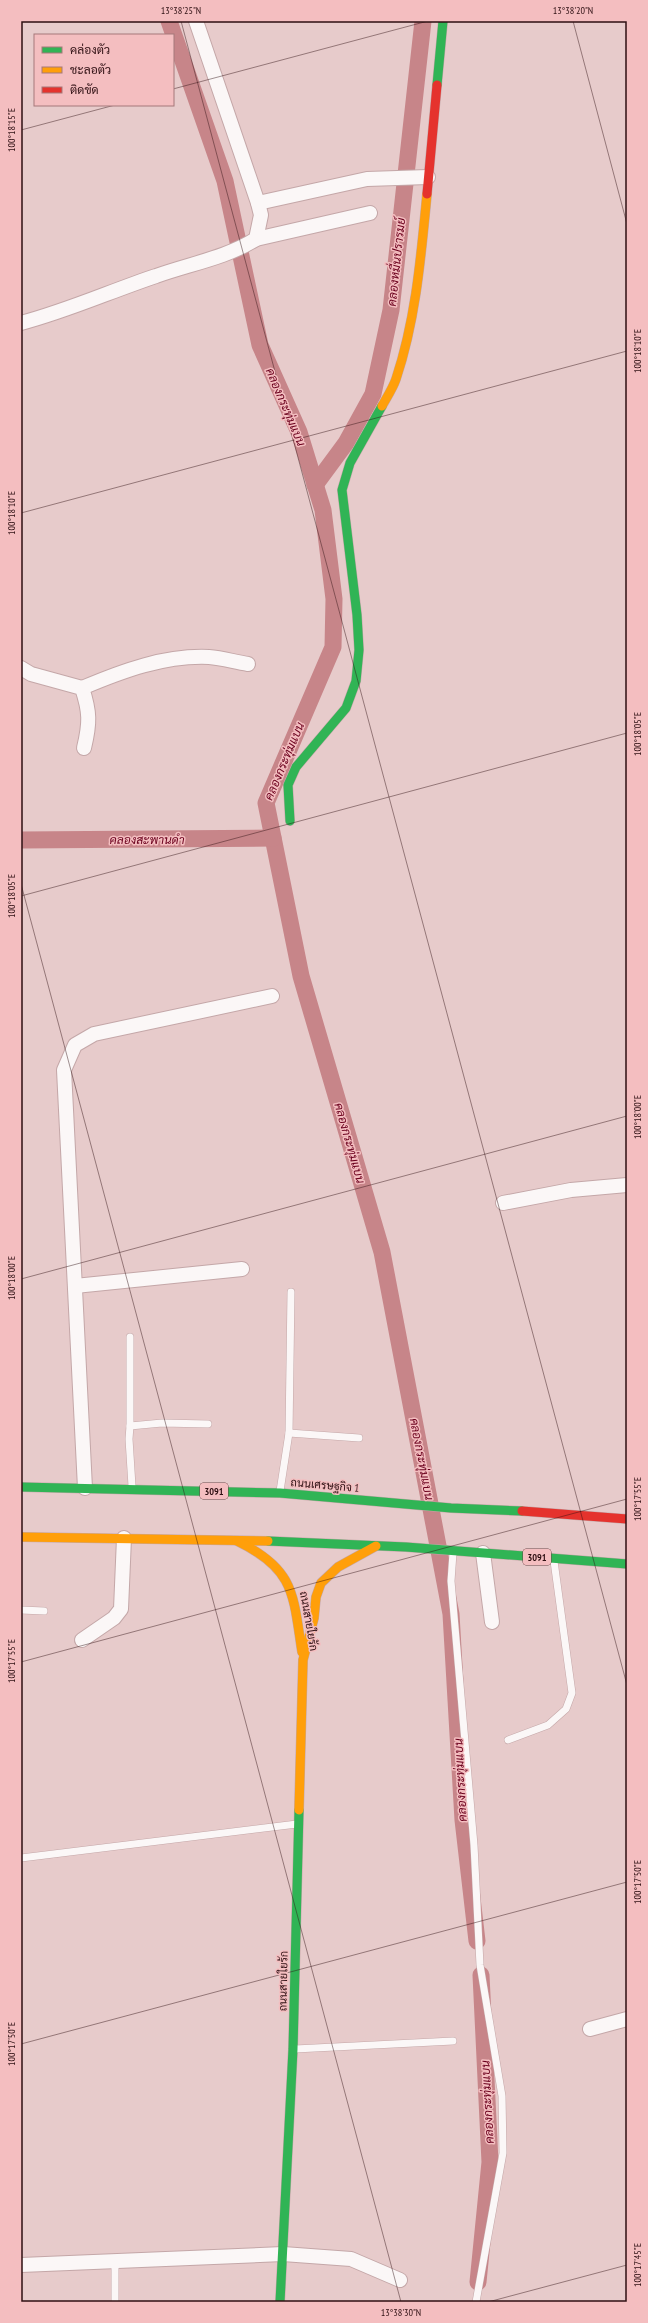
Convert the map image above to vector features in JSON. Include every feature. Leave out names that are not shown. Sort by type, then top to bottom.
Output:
[{"type":"street","points":[[196,21],[258,203],[261,215],[253,240]]},
{"type":"street","points":[[290,820],[288,808],[288,785],[293,773],[346,708],[356,681],[359,650],[358,615],[342,490],[350,463],[396,380],[412,321],[422,250],[423,177],[443,21]]},
{"type":"street","points":[[258,203],[343,183],[423,177]]},
{"type":"street","points":[[21,323],[44,317],[176,269],[231,252],[253,240],[370,213]]},
{"type":"street","points":[[21,668],[31,674],[82,688],[118,672],[179,659],[209,657],[248,664]]},
{"type":"street","points":[[82,688],[89,710],[90,725],[84,748]]},
{"type":"street","points":[[85,1488],[64,1070],[75,1045],[94,1034],[272,996]]},
{"type":"street","points":[[503,1203],[571,1190],[627,1185]]},
{"type":"street","points":[[75,1286],[242,1268]]},
{"type":"street","name":"ถนนเศรษฐกิจ 1","points":[[21,1487],[132,1488],[280,1493],[451,1508],[563,1512],[627,1519]]},
{"type":"street","name":"3091","points":[[21,1537],[237,1540],[406,1547],[627,1564]]},
{"type":"street","points":[[82,1640],[114,1618],[121,1609],[124,1538]]},
{"type":"street","name":"ถนนสายใยรัก","points":[[237,1540],[269,1558],[283,1574],[294,1594],[303,1660],[293,2049],[280,2302]]},
{"type":"street","name":"ถนนสายใยรัก","points":[[303,1660],[314,1618],[316,1597],[321,1583],[338,1567],[376,1546]]},
{"type":"street","points":[[483,1553],[492,1622]]},
{"type":"street","points":[[590,2028],[627,2019]]},
{"type":"street","points":[[21,2265],[283,2254],[351,2259],[400,2280]]},
{"type":"lane","points":[[280,1493],[289,1433],[291,1292]]},
{"type":"lane","points":[[130,1337],[129,1439],[132,1488]]},
{"type":"lane","points":[[130,1426],[162,1423],[208,1424]]},
{"type":"lane","points":[[289,1433],[359,1438]]},
{"type":"lane","points":[[450,1551],[451,1581],[474,1845],[480,1966],[502,2096],[503,2153],[476,2302]]},
{"type":"lane","points":[[508,1740],[548,1725],[566,1709],[572,1692],[554,1559]]},
{"type":"lane","points":[[21,1610],[44,1611]]},
{"type":"lane","points":[[21,1858],[298,1824]]},
{"type":"lane","points":[[293,2049],[453,2041]]},
{"type":"lane","points":[[115,2261],[115,2302]]},
{"type":"waterway","name":"คลองกระทุ่มแบน","points":[[169,21],[174,34]]},
{"type":"waterway","name":"คลองหมื่นปรารมย์","points":[[315,485],[346,443],[373,394],[391,310],[423,21]]},
{"type":"waterway","name":"คลองกระทุ่มแบน","points":[[174,35],[225,181],[260,345],[299,432],[323,510],[334,599],[333,647],[266,803],[301,976],[382,1252],[451,1614],[463,1820],[477,1941]]},
{"type":"waterway","name":"คลองสะพานดำ","points":[[21,840],[273,838]]},
{"type":"waterway","name":"คลองกระทุ่มแบน","points":[[478,2282],[490,2162],[481,1975]]},
{"type":"traffic: fast","points":[[437,85],[443,21]]},
{"type":"traffic: fast","points":[[290,821],[288,785],[296,767],[346,708],[356,681],[359,650],[357,615],[342,490],[350,463],[382,406]]},
{"type":"traffic: fast","points":[[21,1487],[280,1493],[451,1508],[522,1511]]},
{"type":"traffic: fast","points":[[268,1541],[406,1547],[627,1564]]},
{"type":"traffic: fast","points":[[280,2302],[293,2049],[299,1810]]},
{"type":"traffic: slow","points":[[382,406],[396,379],[408,334],[417,287],[427,194]]},
{"type":"traffic: slow","points":[[21,1537],[268,1541]]},
{"type":"traffic: slow","points":[[237,1541],[256,1551],[281,1573],[288,1585],[293,1599],[302,1652]]},
{"type":"traffic: slow","points":[[299,1810],[303,1660],[314,1618],[316,1597],[321,1583],[338,1567],[376,1546]]},
{"type":"traffic: jam","points":[[427,194],[437,85]]},
{"type":"traffic: jam","points":[[522,1511],[627,1519]]}]
